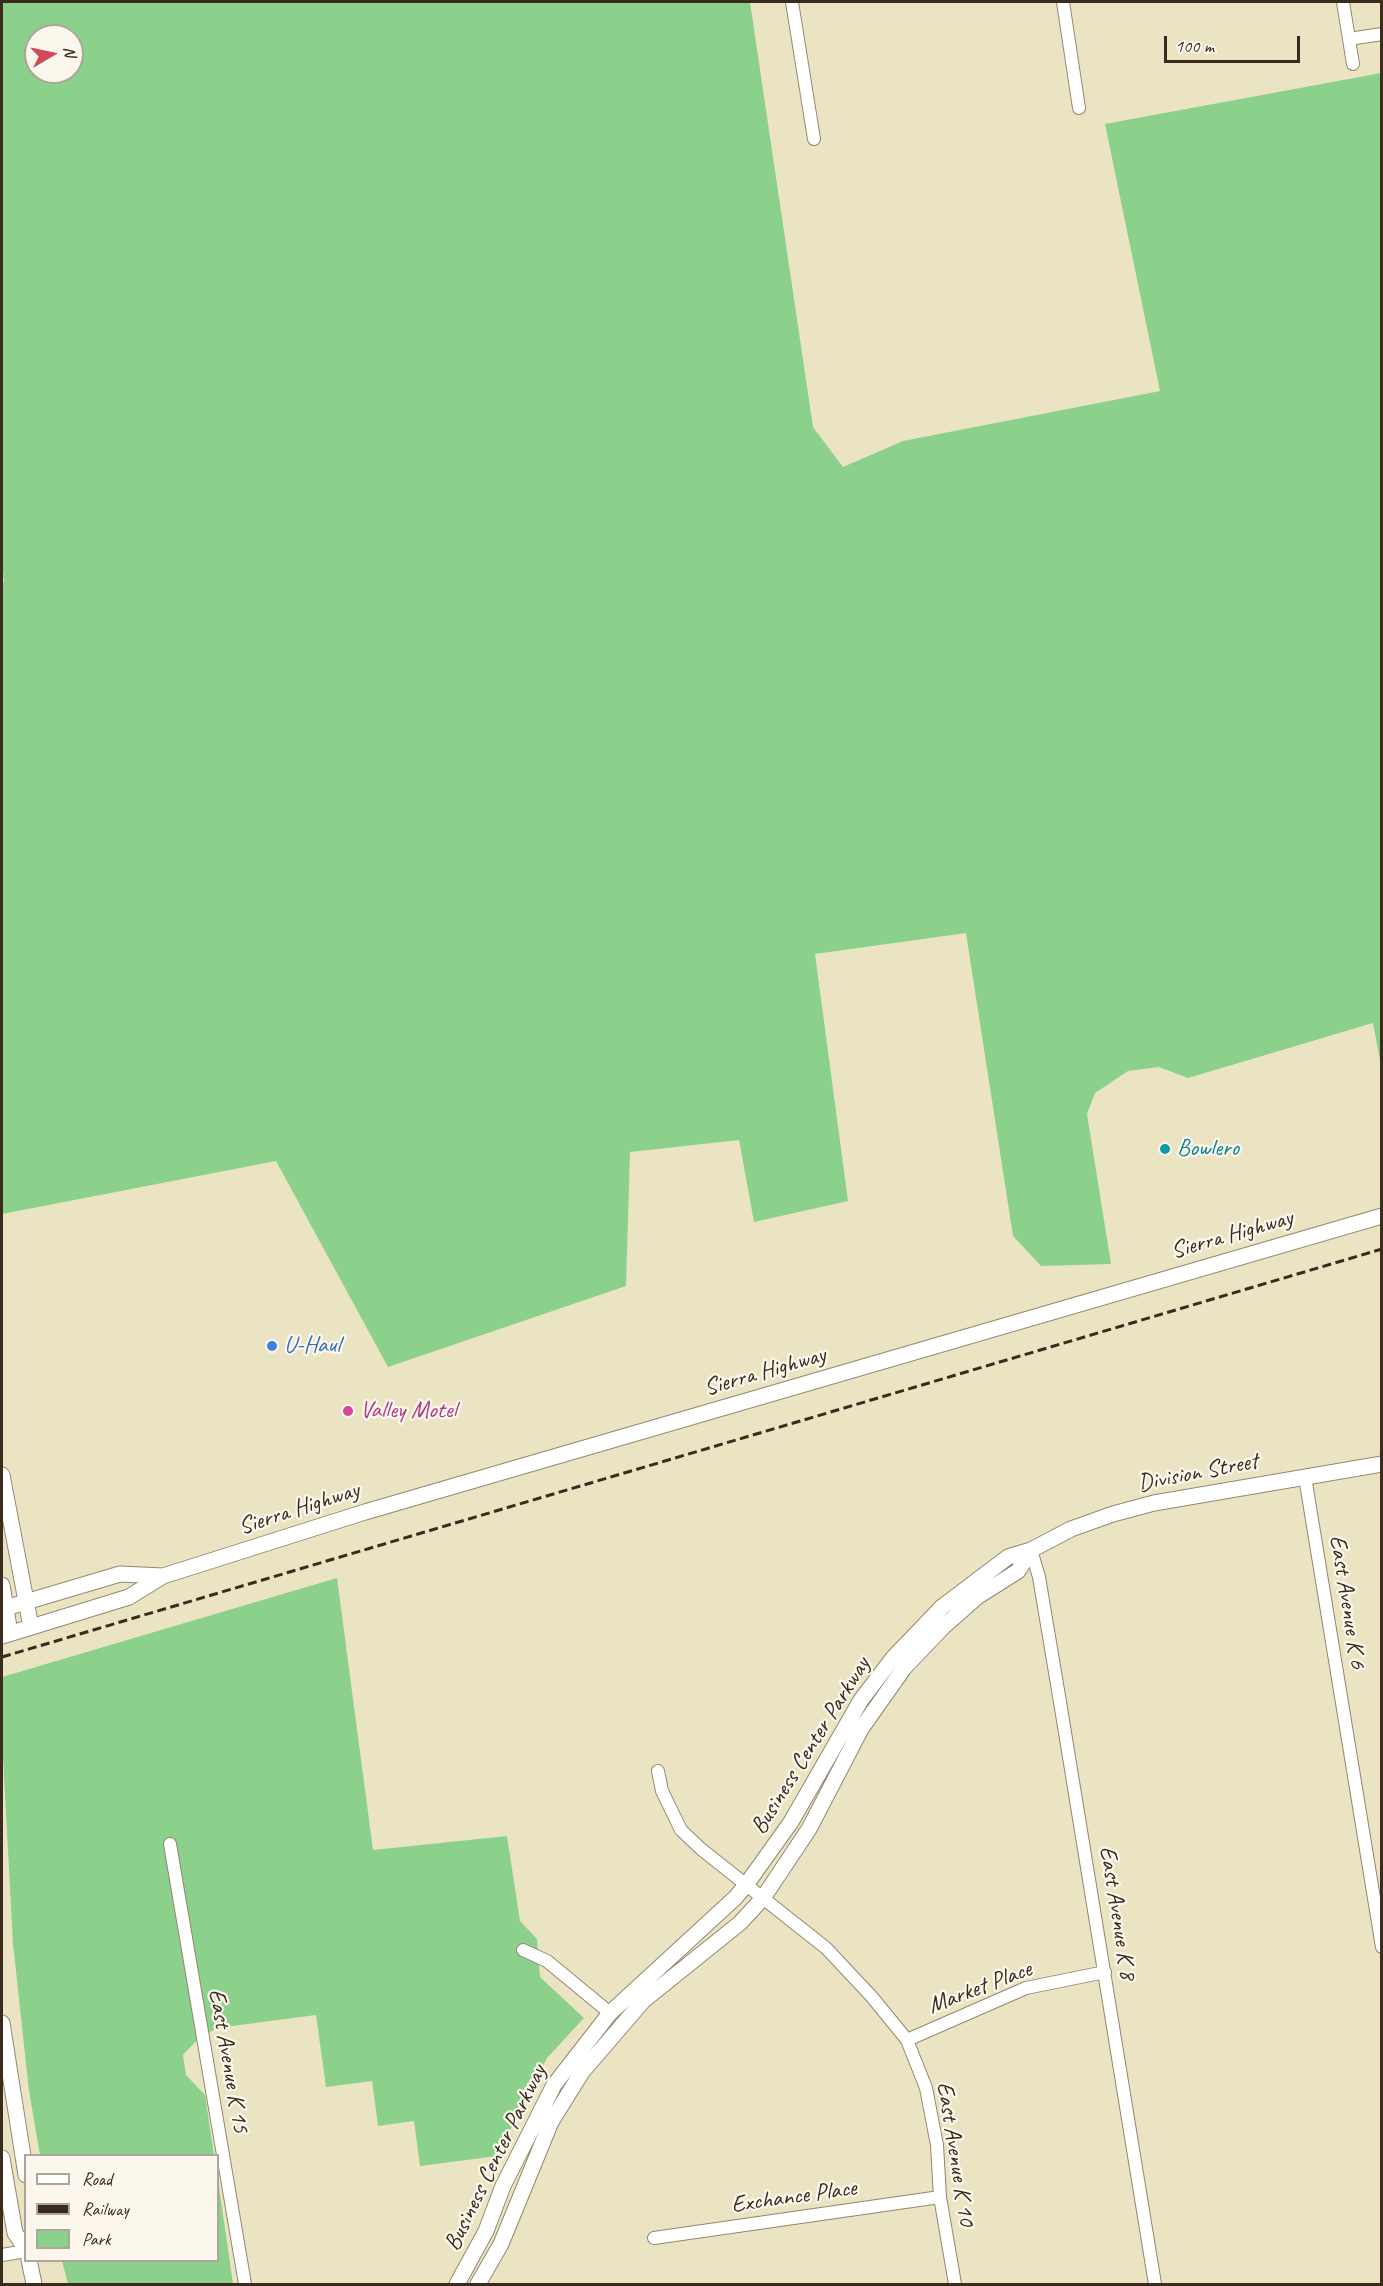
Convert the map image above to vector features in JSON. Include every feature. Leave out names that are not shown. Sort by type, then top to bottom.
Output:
[{"type":"main road","name":"Sierra Highway","points":[[6,1635],[129,1597],[163,1576],[365,1512],[1382,1216]]},
{"type":"main road","name":"Division Street","points":[[1031,1550],[1071,1529],[1133,1508],[1382,1464]]},
{"type":"main road","points":[[2,1475],[24,1604],[31,1627]]},
{"type":"main road","name":"Business Center Parkway","points":[[457,2284],[486,2231],[503,2186],[554,2085],[610,2013],[735,1898],[791,1822],[861,1700],[893,1658],[959,1593],[1008,1557],[1031,1550]]},
{"type":"main road","name":"Business Center Parkway","points":[[478,2284],[501,2244],[551,2122],[582,2072],[643,2001],[740,1923],[763,1898],[809,1830],[861,1729],[897,1677],[944,1626],[977,1597],[1018,1571],[1031,1550]]},
{"type":"main road","name":"Sierra Highway","points":[[4,1608],[120,1574],[163,1576]]},
{"type":"main road","points":[[2,1585],[6,1635]]},
{"type":"main road","points":[[2,2023],[24,2162]]},
{"type":"main road","points":[[2,2158],[15,2234],[24,2247]]},
{"type":"main road","points":[[29,2262],[34,2284]]},
{"type":"street","points":[[792,2],[814,139]]},
{"type":"street","points":[[1063,2],[1079,108]]},
{"type":"street","points":[[1343,2],[1353,64]]},
{"type":"street","points":[[1349,39],[1382,34]]},
{"type":"street","name":"East Avenue K 6","points":[[1305,1477],[1382,1947]]},
{"type":"street","name":"East Avenue K 8","points":[[1031,1550],[1039,1577],[1155,2284]]},
{"type":"street","name":"East Avenue K 10","points":[[658,1771],[662,1791],[681,1830],[701,1849],[826,1948],[908,2040],[926,2088],[937,2145],[940,2197],[956,2284]]},
{"type":"street","name":"East Avenue K 15","points":[[170,1844],[245,2284]]},
{"type":"street","points":[[523,1950],[547,1961],[610,2013]]},
{"type":"street","name":"Market Place","points":[[908,2040],[1026,1988],[1105,1972]]},
{"type":"street","name":"Exchance Place","points":[[654,2238],[940,2197]]},
{"type":"street","points":[[2,2255],[24,2250]]},
{"type":"green space","points":[[2,2],[750,2],[813,427],[843,467],[903,441],[1160,391],[1105,124],[1381,73],[1381,1066],[1373,1023],[1188,1078],[1159,1067],[1128,1071],[1095,1093],[1087,1114],[1111,1264],[1041,1266],[1013,1236],[966,933],[815,954],[848,1201],[754,1222],[739,1140],[630,1152],[626,1286],[388,1367],[276,1161],[2,1214],[2,583],[4,582],[2,561]]},
{"type":"green space","points":[[337,1578],[373,1850],[507,1836],[520,1921],[537,1939],[540,1977],[584,2018],[547,2058],[497,2156],[420,2166],[414,2121],[378,2126],[372,2081],[326,2087],[316,2015],[217,2028],[199,2038],[183,2055],[186,2075],[205,2095],[214,2154],[40,2154],[29,2091],[13,1944],[2,1739],[2,1677]]},
{"type":"green space","points":[[219,2187],[233,2284],[68,2284],[62,2262],[219,2262]]},
{"type":"railway","points":[[2,1657],[1382,1249]]},
{"type":"place","name":"Bowlero","points":[[1165,1149]]},
{"type":"place","name":"U-Haul","points":[[272,1346]]},
{"type":"place","name":"Valley Motel","points":[[348,1411]]}]
